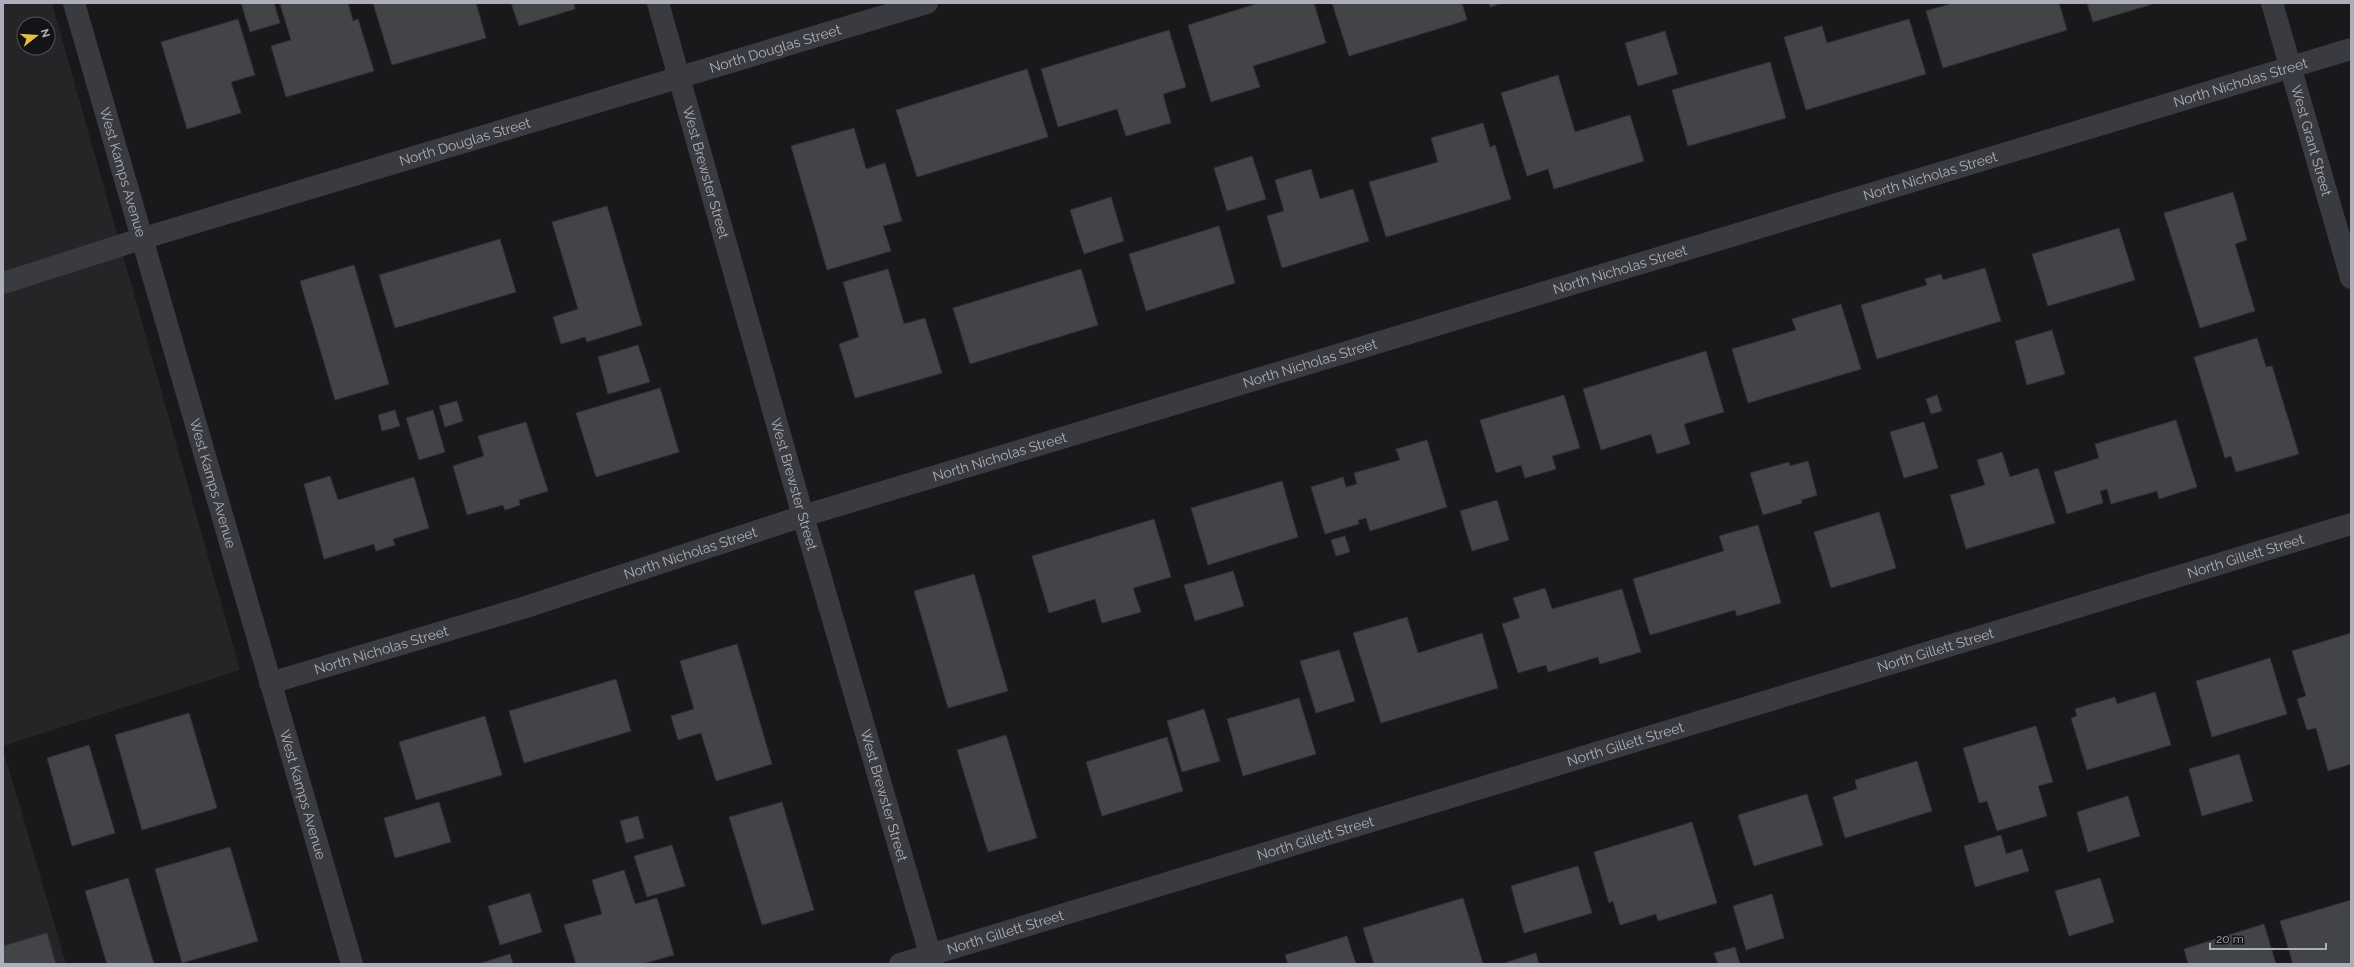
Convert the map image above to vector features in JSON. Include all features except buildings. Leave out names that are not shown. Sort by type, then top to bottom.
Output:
[{"type":"street","name":"West Kamps Avenue","points":[[74,3],[144,238],[352,964]]},
{"type":"street","name":"West Brewster Street","points":[[658,3],[803,516],[932,959]]},
{"type":"street","name":"North Douglas Street","points":[[3,283],[144,238],[927,3]]},
{"type":"street","name":"West Grant Street","points":[[2272,3],[2351,278]]},
{"type":"street","name":"North Nicholas Street","points":[[270,682],[526,607],[803,516],[2351,49]]},
{"type":"street","name":"North Gillett Street","points":[[900,964],[932,959],[2351,524]]},
{"type":"shaded area","points":[[3,3],[52,3],[56,16],[16,16],[16,56],[56,56],[56,17],[240,670],[3,746]]},
{"type":"shaded area","points":[[3,749],[66,964],[3,964]]}]
